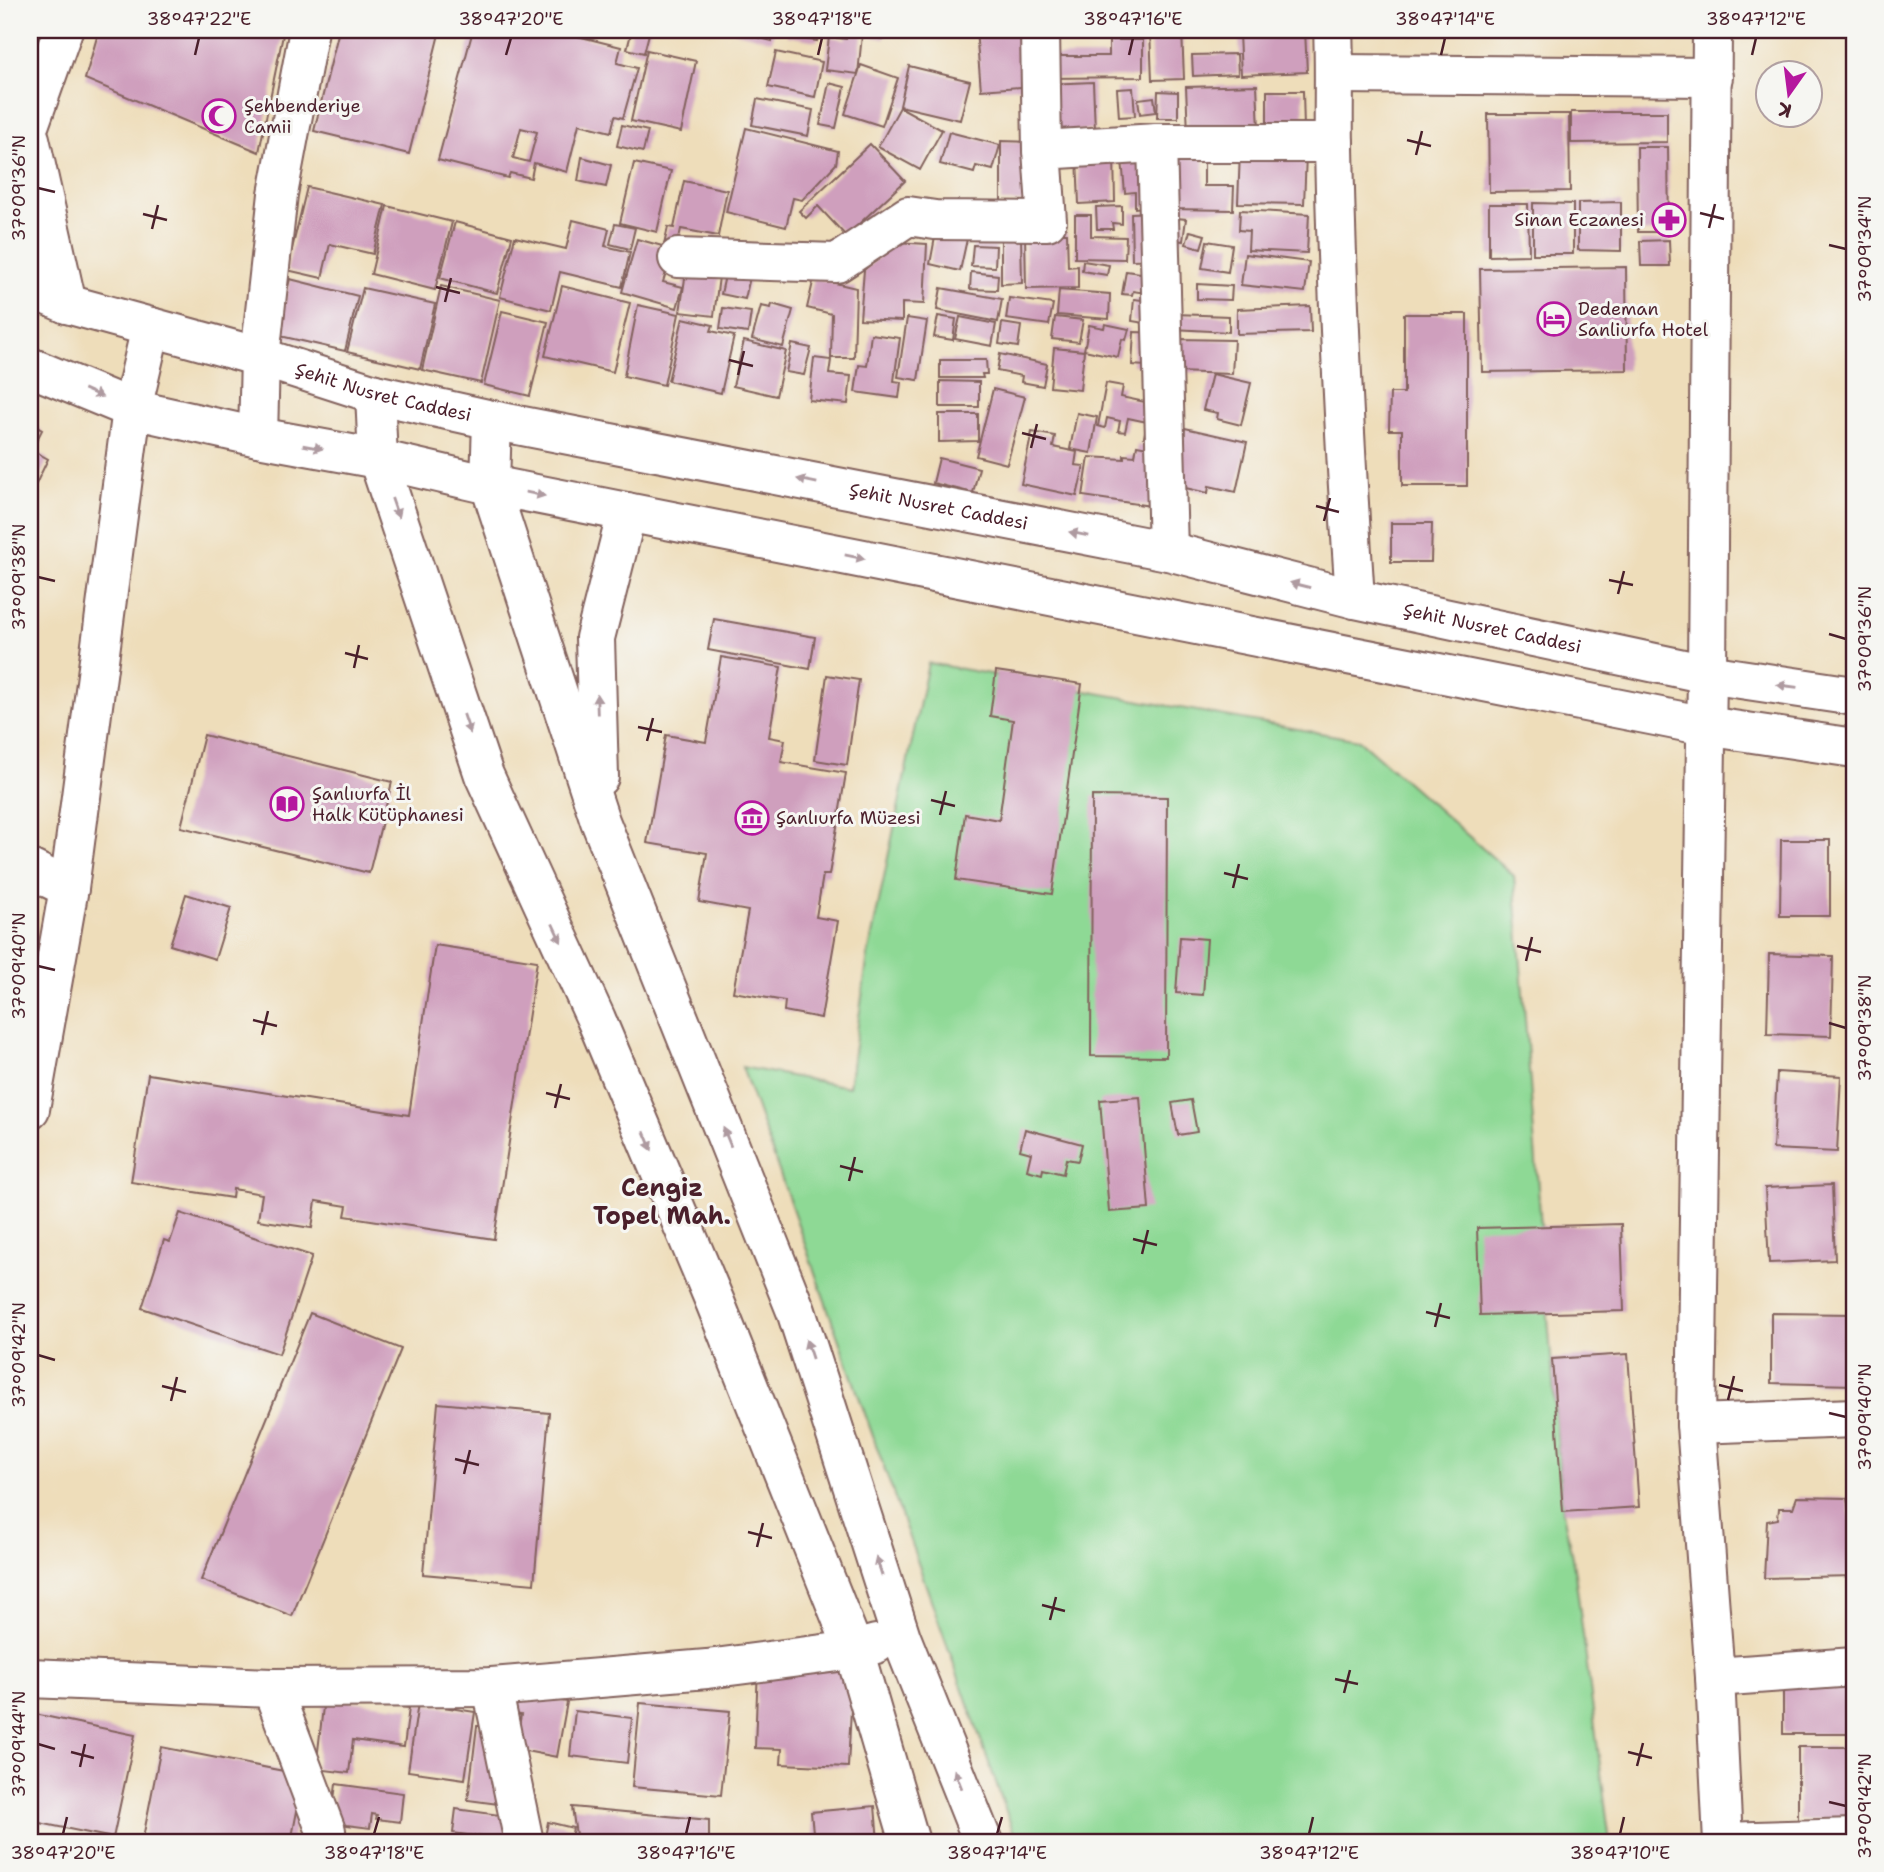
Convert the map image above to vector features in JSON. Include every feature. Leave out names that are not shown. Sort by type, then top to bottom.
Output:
[{"type":"street","points":[[30,123],[63,30]]},
{"type":"street","points":[[258,438],[260,357],[278,194],[309,30]]},
{"type":"street","points":[[678,258],[837,263],[908,216],[1047,221],[1042,150],[1040,30]]},
{"type":"street","points":[[1334,30],[1334,143],[1342,401],[1355,599]]},
{"type":"street","points":[[1712,30],[1707,674],[1696,1424],[1715,1677],[1723,1842],[1854,1838]]},
{"type":"street","points":[[1335,74],[1713,77]]},
{"type":"street","points":[[30,139],[66,304]]},
{"type":"street","points":[[1042,150],[1157,143],[1334,143]]},
{"type":"street","points":[[1157,143],[1168,551]]},
{"type":"street","name":"Şehit Nusret Caddesi","points":[[30,288],[66,304],[260,357],[375,394],[492,420],[1168,551],[1355,599],[1707,674],[1854,696]]},
{"type":"street","points":[[30,1109],[69,888],[132,410],[150,327]]},
{"type":"street","points":[[30,367],[132,410],[258,438],[378,459],[490,485],[1706,726],[1854,748]]},
{"type":"street","points":[[375,394],[378,459],[484,775],[596,1019],[715,1302],[854,1650],[910,1842]]},
{"type":"street","points":[[492,420],[490,485],[600,821],[796,1311],[901,1637],[983,1842]]},
{"type":"street","points":[[600,821],[595,638],[627,512]]},
{"type":"street","points":[[30,869],[69,888]]},
{"type":"street","points":[[1696,1424],[1854,1418]]},
{"type":"street","points":[[30,1678],[272,1688],[492,1687],[706,1669],[854,1650],[901,1637]]},
{"type":"street","points":[[1715,1677],[1854,1667]]},
{"type":"street","points":[[492,1687],[524,1842]]},
{"type":"street","points":[[272,1688],[326,1832],[327,1842]]},
{"type":"green space","points":[[928,663],[1359,740],[1514,876],[1563,1512],[1575,1573],[1610,1842],[1017,1842],[742,1067],[849,1087],[868,955]]},
{"type":"building","name":"Şehbenderiye Camii","points":[[99,30],[284,30],[259,152],[85,79]]},
{"type":"building","points":[[339,30],[440,30],[409,154],[314,131]]},
{"type":"building","points":[[473,30],[553,30],[621,47],[617,63],[637,68],[623,118],[615,116],[611,132],[579,124],[567,172],[534,163],[531,178],[510,173],[508,178],[438,160]],"holes":[[[521,128],[537,132],[529,162],[513,158]]]},
{"type":"building","points":[[632,30],[650,30],[644,53],[627,49]]},
{"type":"building","points":[[729,30],[774,30],[772,41]]},
{"type":"building","points":[[788,30],[819,30],[817,41],[787,36]]},
{"type":"building","points":[[862,30],[887,30],[884,39],[861,34]]},
{"type":"building","points":[[976,30],[1030,30],[1034,86],[981,90]]},
{"type":"building","points":[[1150,30],[1182,30],[1184,79],[1152,80]]},
{"type":"building","points":[[1305,30],[1307,72],[1241,75],[1239,34]]},
{"type":"building","points":[[846,34],[862,35],[858,74],[825,70],[829,37],[846,39]]},
{"type":"building","points":[[1109,40],[1143,40],[1143,77],[1048,78],[1048,56],[1109,56]]},
{"type":"building","points":[[647,50],[696,61],[681,132],[631,121]]},
{"type":"building","points":[[776,52],[822,62],[815,97],[768,87]]},
{"type":"building","points":[[1237,54],[1238,74],[1193,76],[1192,55]]},
{"type":"building","points":[[861,65],[898,78],[882,126],[845,114]]},
{"type":"building","points":[[909,66],[970,81],[960,120],[900,106]]},
{"type":"building","points":[[1093,82],[1095,130],[1049,132],[1047,84]]},
{"type":"building","points":[[829,83],[845,87],[836,128],[820,125]]},
{"type":"building","points":[[1257,85],[1259,130],[1188,132],[1186,87]]},
{"type":"building","points":[[1133,88],[1135,116],[1119,117],[1117,89]]},
{"type":"building","points":[[1158,91],[1178,92],[1178,118],[1157,118]]},
{"type":"building","points":[[1267,91],[1303,91],[1304,129],[1267,129]]},
{"type":"building","points":[[1154,97],[1156,112],[1140,114],[1138,99]]},
{"type":"building","points":[[757,99],[813,110],[808,136],[752,125]]},
{"type":"building","points":[[900,107],[942,130],[920,170],[878,147]]},
{"type":"building","points":[[1571,112],[1667,112],[1667,142],[1571,143]]},
{"type":"building","points":[[1488,114],[1569,114],[1570,191],[1489,192]]},
{"type":"building","points":[[622,125],[648,131],[643,152],[617,146]]},
{"type":"building","points":[[746,128],[838,151],[836,164],[802,200],[793,198],[786,227],[726,212]]},
{"type":"building","points":[[949,132],[1000,145],[993,170],[976,166],[974,173],[940,164]]},
{"type":"building","points":[[1001,141],[1032,142],[1033,202],[1001,202]]},
{"type":"building","points":[[870,144],[905,181],[846,236],[818,206],[806,218],[799,211]]},
{"type":"building","points":[[1637,147],[1668,147],[1669,232],[1638,232]]},
{"type":"building","points":[[1240,152],[1306,154],[1304,204],[1238,203]]},
{"type":"building","points":[[1114,154],[1115,202],[1079,204],[1077,156]]},
{"type":"building","points":[[582,157],[611,165],[606,187],[578,181]]},
{"type":"building","points":[[1151,157],[1155,206],[1135,208],[1135,192],[1125,193],[1122,159]]},
{"type":"building","points":[[1170,157],[1204,158],[1204,186],[1234,186],[1233,210],[1169,209]]},
{"type":"building","points":[[634,163],[671,171],[657,232],[620,223]]},
{"type":"building","points":[[684,181],[727,190],[718,236],[681,229],[677,248],[664,245],[668,227],[674,228]]},
{"type":"building","points":[[307,187],[385,205],[373,254],[330,244],[322,278],[287,270]]},
{"type":"building","points":[[1621,202],[1621,251],[1578,250],[1578,203]]},
{"type":"building","points":[[1533,203],[1573,204],[1573,254],[1533,254]]},
{"type":"building","points":[[1489,204],[1528,204],[1529,255],[1489,256]]},
{"type":"building","points":[[387,206],[452,222],[435,290],[371,274]]},
{"type":"building","points":[[1122,206],[1122,224],[1112,223],[1113,229],[1097,229],[1096,207]]},
{"type":"building","points":[[1240,210],[1309,214],[1307,253],[1248,250],[1249,231],[1239,230]]},
{"type":"building","points":[[1155,212],[1156,259],[1132,260],[1131,213]]},
{"type":"building","points":[[1075,215],[1091,215],[1091,236],[1126,237],[1125,259],[1075,258]]},
{"type":"building","points":[[1167,217],[1186,219],[1183,241],[1164,238]]},
{"type":"building","points":[[573,220],[609,229],[605,246],[630,252],[622,287],[560,272],[551,310],[500,297],[515,237],[566,249]]},
{"type":"building","points":[[455,222],[512,237],[497,293],[440,278]]},
{"type":"building","points":[[615,224],[635,228],[630,249],[610,244]]},
{"type":"building","points":[[1190,231],[1205,235],[1201,248],[1186,244]]},
{"type":"building","points":[[936,232],[967,239],[960,271],[930,264]]},
{"type":"building","points":[[1025,233],[1067,233],[1068,267],[1078,266],[1078,288],[1026,289]]},
{"type":"building","points":[[1001,235],[1021,235],[1022,283],[1001,284]]},
{"type":"building","points":[[637,239],[673,249],[663,282],[683,287],[677,308],[622,292]]},
{"type":"building","points":[[1669,240],[1670,266],[1641,266],[1640,241]]},
{"type":"building","points":[[1207,241],[1232,245],[1228,272],[1202,268]]},
{"type":"building","points":[[895,242],[927,244],[924,304],[902,303],[902,321],[860,319],[864,270]]},
{"type":"building","points":[[973,245],[996,246],[995,267],[971,266]]},
{"type":"building","points":[[1245,254],[1309,262],[1305,292],[1241,285]]},
{"type":"building","points":[[1083,261],[1109,265],[1107,275],[1082,271]]},
{"type":"building","points":[[687,265],[720,269],[714,316],[680,312]]},
{"type":"building","name":"Dedeman Sanliurfa Hotel","points":[[1626,267],[1627,370],[1482,372],[1480,269]]},
{"type":"building","points":[[726,271],[750,277],[745,299],[721,294]]},
{"type":"building","points":[[1126,271],[1156,275],[1153,294],[1133,291],[1132,295],[1122,294]]},
{"type":"building","points":[[971,272],[998,275],[997,290],[970,289]]},
{"type":"building","points":[[814,278],[856,288],[854,358],[831,358],[832,314],[807,308]]},
{"type":"building","points":[[290,279],[358,296],[345,351],[276,335]]},
{"type":"building","points":[[1197,284],[1232,286],[1231,300],[1197,299]]},
{"type":"building","points":[[441,286],[500,300],[481,383],[422,370]]},
{"type":"building","points":[[562,286],[630,303],[613,372],[545,356]]},
{"type":"building","points":[[363,288],[435,304],[420,369],[347,352]]},
{"type":"building","points":[[941,288],[1002,299],[998,322],[937,310]]},
{"type":"building","points":[[1059,290],[1110,294],[1109,319],[1057,315]]},
{"type":"building","points":[[1009,298],[1053,304],[1049,325],[1006,319]]},
{"type":"building","points":[[1134,299],[1159,302],[1156,325],[1132,321]]},
{"type":"building","points":[[772,304],[793,310],[783,347],[752,339],[761,306],[771,308]]},
{"type":"building","points":[[638,305],[679,314],[664,385],[624,376]]},
{"type":"building","points":[[1310,306],[1311,332],[1237,334],[1237,309]]},
{"type":"building","points":[[723,308],[751,312],[748,333],[720,329]]},
{"type":"building","points":[[502,311],[548,322],[530,396],[484,385]]},
{"type":"building","points":[[1175,314],[1229,316],[1229,332],[1174,329]]},
{"type":"building","points":[[1404,314],[1467,314],[1467,486],[1402,486],[1402,430],[1389,430],[1390,393],[1404,393]]},
{"type":"building","points":[[938,316],[956,319],[953,340],[934,337]]},
{"type":"building","points":[[960,317],[996,324],[992,346],[955,339]]},
{"type":"building","points":[[1055,317],[1083,320],[1079,342],[1052,339]]},
{"type":"building","points":[[683,318],[713,325],[711,331],[734,336],[721,393],[668,381]]},
{"type":"building","points":[[907,318],[927,321],[918,380],[898,377]]},
{"type":"building","points":[[1002,323],[1021,326],[1018,347],[999,344]]},
{"type":"building","points":[[1105,324],[1129,329],[1126,340],[1122,339],[1118,357],[1084,350],[1089,325],[1104,328]]},
{"type":"building","points":[[1134,332],[1161,333],[1146,366],[1132,365]]},
{"type":"building","points":[[871,334],[900,338],[894,381],[901,382],[899,398],[855,392],[859,365],[867,366]]},
{"type":"building","points":[[1177,339],[1234,340],[1232,374],[1176,372]]},
{"type":"building","points":[[744,341],[786,351],[776,396],[733,386]]},
{"type":"building","points":[[792,344],[811,348],[804,375],[786,372]]},
{"type":"building","points":[[1054,348],[1084,351],[1080,390],[1050,387]]},
{"type":"building","points":[[1000,354],[1047,364],[1043,386],[1021,382],[1022,376],[997,371]]},
{"type":"building","points":[[814,358],[831,360],[829,374],[851,376],[848,404],[809,400]]},
{"type":"building","points":[[940,360],[986,360],[987,374],[982,374],[983,378],[940,378]]},
{"type":"building","points":[[1212,374],[1251,383],[1241,425],[1217,419],[1218,413],[1203,410]]},
{"type":"building","points":[[940,381],[979,382],[979,407],[940,407]]},
{"type":"building","points":[[1106,383],[1123,386],[1121,397],[1150,403],[1153,439],[1144,437],[1147,422],[1128,418],[1125,432],[1118,431],[1120,421],[1107,418],[1105,428],[1098,426]]},
{"type":"building","points":[[993,389],[1025,397],[1007,464],[976,456]]},
{"type":"building","points":[[1077,413],[1097,417],[1091,453],[1070,449]]},
{"type":"building","points":[[939,414],[978,414],[978,441],[939,442]]},
{"type":"building","points":[[30,423],[42,430],[34,446],[30,444]]},
{"type":"building","points":[[1185,428],[1247,442],[1236,492],[1209,486],[1208,493],[1172,485]]},
{"type":"building","points":[[1032,432],[1055,436],[1053,447],[1077,452],[1075,465],[1084,466],[1077,496],[1021,484]]},
{"type":"building","points":[[1137,445],[1159,449],[1151,506],[1083,496],[1089,457],[1124,459],[1124,455],[1135,456]]},
{"type":"building","points":[[30,449],[48,459],[36,484],[30,481]]},
{"type":"building","points":[[939,458],[979,468],[973,493],[933,483]]},
{"type":"building","points":[[1391,523],[1432,523],[1431,562],[1391,562]]},
{"type":"building","points":[[714,619],[815,637],[810,669],[708,650]]},
{"type":"building","points":[[721,657],[781,667],[769,737],[785,740],[781,762],[846,773],[829,875],[823,875],[816,917],[838,921],[821,1018],[784,1011],[785,1001],[733,992],[748,911],[699,902],[707,853],[647,843],[666,735],[706,742]]},
{"type":"building","points":[[996,671],[1082,684],[1052,894],[956,880],[965,814],[999,820],[1013,720],[990,716]]},
{"type":"building","points":[[827,675],[859,680],[847,765],[815,760]]},
{"type":"building","name":"Şanlıurfa İl Halk Kütüphanesi","points":[[204,735],[392,782],[369,873],[181,827]]},
{"type":"building","points":[[1092,796],[1167,797],[1166,1057],[1091,1056]]},
{"type":"building","points":[[1781,840],[1830,840],[1830,916],[1780,916]]},
{"type":"building","points":[[186,894],[231,908],[215,959],[170,945]]},
{"type":"building","points":[[1180,937],[1207,939],[1203,995],[1176,993]]},
{"type":"building","points":[[435,945],[537,961],[494,1239],[345,1216],[347,1206],[316,1201],[312,1228],[258,1220],[262,1194],[233,1189],[232,1198],[131,1182],[148,1074],[409,1115]]},
{"type":"building","points":[[1769,954],[1833,956],[1831,1036],[1767,1034]]},
{"type":"building","points":[[1777,1072],[1841,1076],[1837,1152],[1773,1149]]},
{"type":"building","points":[[1140,1097],[1149,1209],[1109,1212],[1100,1100]]},
{"type":"building","points":[[1191,1100],[1197,1132],[1178,1135],[1172,1103]]},
{"type":"building","points":[[1025,1129],[1082,1144],[1078,1161],[1066,1159],[1063,1174],[1043,1169],[1042,1174],[1027,1170],[1031,1153],[1020,1150]]},
{"type":"building","points":[[1832,1185],[1835,1260],[1769,1263],[1765,1188]]},
{"type":"building","points":[[180,1213],[312,1256],[279,1354],[142,1308],[164,1240],[170,1242]]},
{"type":"building","points":[[1621,1224],[1624,1311],[1480,1315],[1477,1228]]},
{"type":"building","points":[[310,1313],[401,1349],[292,1616],[201,1580]]},
{"type":"building","points":[[1771,1313],[1854,1314],[1854,1385],[1771,1383]]},
{"type":"building","points":[[1628,1354],[1639,1507],[1563,1512],[1552,1359]]},
{"type":"building","points":[[438,1403],[549,1413],[534,1584],[423,1574]]},
{"type":"building","points":[[1797,1497],[1847,1498],[1854,1538],[1854,1576],[1764,1578],[1767,1521],[1778,1519],[1779,1508],[1793,1508]]},
{"type":"building","points":[[758,1665],[853,1670],[848,1767],[781,1764],[782,1749],[755,1748]]},
{"type":"building","points":[[1783,1679],[1854,1679],[1854,1734],[1783,1734]]},
{"type":"building","points":[[514,1693],[567,1702],[557,1757],[515,1749],[521,1715],[510,1713]]},
{"type":"building","points":[[324,1698],[409,1708],[404,1747],[353,1740],[349,1773],[316,1769]]},
{"type":"building","points":[[418,1703],[475,1712],[465,1779],[408,1771]]},
{"type":"building","points":[[640,1703],[730,1711],[721,1795],[632,1787]]},
{"type":"building","points":[[575,1711],[632,1718],[627,1763],[570,1756]]},
{"type":"building","points":[[30,1713],[135,1735],[113,1838],[30,1821]]},
{"type":"building","points":[[477,1726],[491,1726],[506,1805],[468,1800]]},
{"type":"building","points":[[161,1747],[304,1775],[291,1842],[167,1842],[143,1838]]},
{"type":"building","points":[[1798,1747],[1854,1747],[1854,1820],[1798,1820]]},
{"type":"building","points":[[336,1784],[403,1793],[400,1822],[376,1819],[377,1815],[372,1814],[370,1828],[331,1823]]},
{"type":"building","points":[[875,1806],[878,1842],[814,1842],[811,1812]]},
{"type":"building","points":[[572,1807],[709,1820],[709,1842],[577,1842]]},
{"type":"building","points":[[456,1809],[514,1817],[510,1841],[453,1833]]},
{"type":"building","points":[[548,1822],[573,1828],[570,1842],[544,1842]]},
{"type":"place","name":"Şehbenderiye Camii","points":[[219,116]]},
{"type":"place","name":"Sinan Eczanesi","points":[[1669,220]]},
{"type":"place","name":"Dedeman Sanliurfa Hotel","points":[[1554,319]]},
{"type":"place","name":"Şanlıurfa İl Halk Kütüphanesi","points":[[287,804]]},
{"type":"place","name":"Şanlıurfa Müzesi","points":[[752,818]]},
{"type":"district","name":"Cengiz Topel Mah.","points":[[662,1202]]}]
